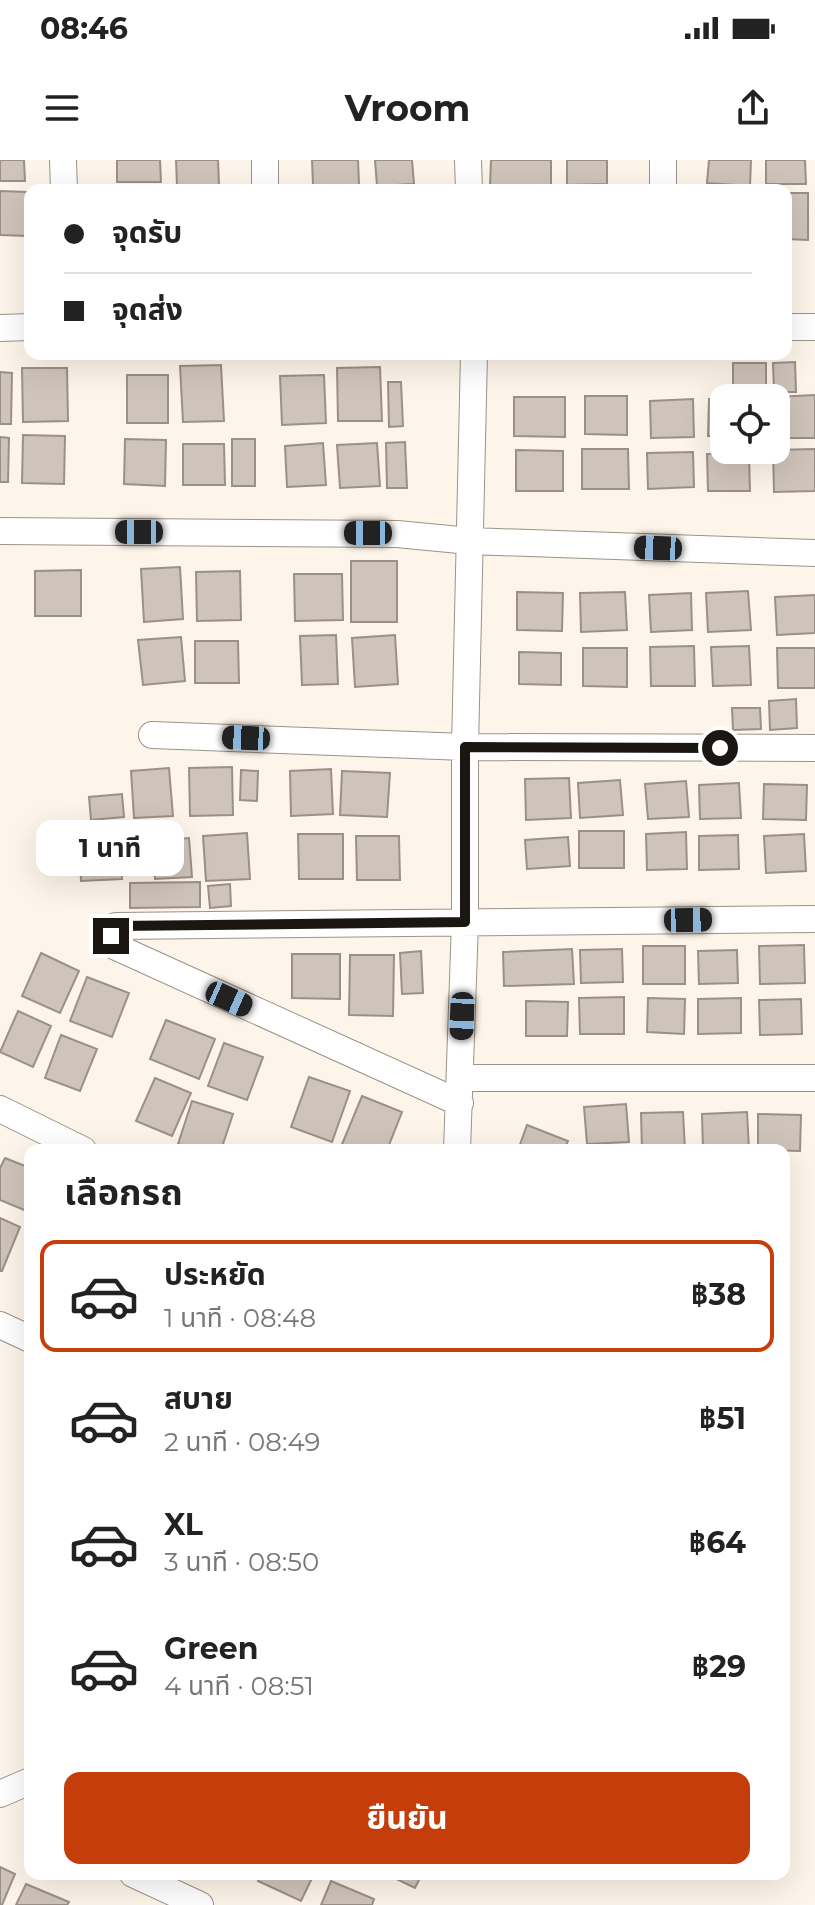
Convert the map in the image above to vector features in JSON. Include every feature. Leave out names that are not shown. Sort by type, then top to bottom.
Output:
[{"type":"street","points":[[63,160],[64,184]]},
{"type":"street","points":[[265,160],[265,184]]},
{"type":"street","points":[[468,160],[469,184]]},
{"type":"street","points":[[663,160],[663,184]]},
{"type":"street","points":[[0,328],[24,327]]},
{"type":"street","points":[[792,327],[815,327]]},
{"type":"street","points":[[457,1144],[465,922],[465,747],[474,360]]},
{"type":"street","points":[[0,531],[397,534],[470,541],[815,553]]},
{"type":"street","points":[[152,735],[465,747],[815,748]]},
{"type":"street","points":[[815,919],[116,926],[111,936],[114,946],[460,1091],[815,1078]]},
{"type":"street","points":[[0,1109],[71,1144]]},
{"type":"street","points":[[0,1325],[24,1336]]},
{"type":"street","points":[[0,1794],[24,1784]]},
{"type":"street","points":[[146,1880],[199,1905]]},
{"type":"building","points":[[0,160],[24,160],[25,181],[0,181]]},
{"type":"building","points":[[117,160],[160,160],[161,182],[117,182]]},
{"type":"building","points":[[176,160],[218,160],[219,184],[177,184]]},
{"type":"building","points":[[312,160],[358,160],[359,184],[313,184]]},
{"type":"building","points":[[375,160],[412,160],[414,184],[377,184]]},
{"type":"building","points":[[491,160],[551,160],[551,184],[490,184]]},
{"type":"building","points":[[567,160],[607,160],[607,184],[567,184]]},
{"type":"building","points":[[709,160],[751,160],[750,184],[707,183]]},
{"type":"building","points":[[766,160],[805,160],[806,184],[766,184]]},
{"type":"building","points":[[0,191],[24,192],[24,236],[0,235]]},
{"type":"building","points":[[792,193],[808,193],[808,240],[792,239]]},
{"type":"building","points":[[795,362],[796,392],[790,392],[790,384],[774,384],[773,363]]},
{"type":"building","points":[[733,363],[766,363],[766,384],[733,384]]},
{"type":"building","points":[[221,365],[224,421],[183,422],[180,366]]},
{"type":"building","points":[[380,367],[382,421],[338,421],[337,368]]},
{"type":"building","points":[[22,368],[67,368],[68,421],[23,422]]},
{"type":"building","points":[[0,372],[12,373],[11,424],[0,424]]},
{"type":"building","points":[[127,375],[168,375],[168,423],[127,423]]},
{"type":"building","points":[[324,375],[326,423],[282,425],[280,376]]},
{"type":"building","points":[[388,382],[401,382],[403,426],[389,427]]},
{"type":"building","points":[[815,395],[815,438],[790,438],[790,396]]},
{"type":"building","points":[[585,396],[627,396],[627,435],[585,434]]},
{"type":"building","points":[[514,397],[565,397],[565,437],[514,436]]},
{"type":"building","points":[[693,399],[694,437],[651,438],[650,401]]},
{"type":"building","points":[[709,399],[710,436],[708,436]]},
{"type":"building","points":[[23,435],[65,436],[64,484],[22,483]]},
{"type":"building","points":[[0,437],[9,438],[8,482],[0,482]]},
{"type":"building","points":[[125,439],[166,440],[165,486],[124,484]]},
{"type":"building","points":[[232,439],[255,439],[255,486],[232,486]]},
{"type":"building","points":[[405,442],[407,488],[387,488],[386,443]]},
{"type":"building","points":[[323,443],[326,485],[287,487],[285,446]]},
{"type":"building","points":[[377,443],[380,486],[340,488],[337,445]]},
{"type":"building","points":[[183,444],[224,444],[225,485],[183,485]]},
{"type":"building","points":[[582,449],[628,449],[629,489],[582,489]]},
{"type":"building","points":[[815,449],[815,491],[774,492],[773,464],[790,464],[790,450]]},
{"type":"building","points":[[516,450],[563,451],[563,491],[516,491]]},
{"type":"building","points":[[693,452],[694,487],[648,489],[647,453]]},
{"type":"building","points":[[707,454],[710,454],[710,464],[749,464],[750,491],[708,491]]},
{"type":"building","points":[[351,561],[397,561],[397,622],[351,622]]},
{"type":"building","points":[[180,567],[183,619],[144,622],[141,569]]},
{"type":"building","points":[[81,570],[81,616],[35,616],[35,571]]},
{"type":"building","points":[[240,571],[241,620],[197,621],[196,572]]},
{"type":"building","points":[[294,574],[342,574],[343,620],[295,621]]},
{"type":"building","points":[[748,591],[751,630],[708,632],[706,593]]},
{"type":"building","points":[[517,592],[563,593],[562,631],[517,630]]},
{"type":"building","points":[[625,592],[627,630],[581,632],[580,593]]},
{"type":"building","points":[[691,593],[692,630],[651,632],[649,595]]},
{"type":"building","points":[[815,595],[815,633],[777,635],[775,597]]},
{"type":"building","points":[[336,635],[338,684],[302,685],[300,636]]},
{"type":"building","points":[[395,635],[398,684],[355,687],[352,638]]},
{"type":"building","points":[[181,637],[185,681],[143,685],[138,640]]},
{"type":"building","points":[[195,641],[238,641],[239,683],[195,683]]},
{"type":"building","points":[[694,646],[695,686],[651,686],[650,647]]},
{"type":"building","points":[[749,646],[751,685],[713,686],[711,647]]},
{"type":"building","points":[[583,648],[627,648],[627,687],[583,686]]},
{"type":"building","points":[[777,648],[815,648],[815,688],[778,688]]},
{"type":"building","points":[[519,652],[561,653],[561,685],[519,684]]},
{"type":"building","points":[[796,699],[797,728],[770,730],[769,701]]},
{"type":"building","points":[[732,708],[760,708],[761,729],[733,730]]},
{"type":"building","points":[[232,767],[233,815],[190,816],[189,768]]},
{"type":"building","points":[[169,768],[173,816],[134,818],[131,771]]},
{"type":"building","points":[[331,769],[333,814],[291,816],[290,771]]},
{"type":"building","points":[[241,770],[258,771],[257,801],[240,800]]},
{"type":"building","points":[[342,771],[390,773],[387,817],[340,815]]},
{"type":"building","points":[[569,778],[571,818],[526,820],[525,779]]},
{"type":"building","points":[[620,780],[623,815],[580,818],[578,783]]},
{"type":"building","points":[[686,781],[689,817],[648,819],[645,784]]},
{"type":"building","points":[[739,783],[741,818],[700,819],[699,785]]},
{"type":"building","points":[[764,784],[807,785],[806,820],[763,819]]},
{"type":"building","points":[[122,794],[124,817],[91,820],[89,797]]},
{"type":"building","points":[[579,831],[624,831],[624,868],[579,868]]},
{"type":"building","points":[[686,832],[687,869],[647,870],[646,834]]},
{"type":"building","points":[[247,833],[250,879],[206,881],[203,836]]},
{"type":"building","points":[[298,834],[343,834],[343,879],[299,879]]},
{"type":"building","points":[[804,834],[806,871],[766,873],[764,836]]},
{"type":"building","points":[[738,835],[739,869],[699,870],[699,836]]},
{"type":"building","points":[[356,836],[399,836],[400,880],[357,880]]},
{"type":"building","points":[[568,837],[570,866],[527,869],[525,840]]},
{"type":"building","points":[[189,838],[192,877],[155,879],[152,841]]},
{"type":"building","points":[[120,842],[122,879],[81,881],[79,844]]},
{"type":"building","points":[[200,882],[200,907],[130,908],[130,883]]},
{"type":"building","points":[[230,884],[231,906],[210,908],[208,886]]},
{"type":"building","points":[[804,945],[805,983],[760,984],[759,946]]},
{"type":"building","points":[[643,946],[685,946],[685,984],[643,984]]},
{"type":"building","points":[[572,949],[574,984],[504,986],[503,952]]},
{"type":"building","points":[[622,949],[623,982],[581,983],[580,950]]},
{"type":"building","points":[[737,950],[738,983],[699,984],[698,951]]},
{"type":"building","points":[[421,951],[423,993],[402,994],[400,953]]},
{"type":"building","points":[[41,953],[79,971],[60,1013],[22,996]]},
{"type":"building","points":[[292,954],[340,954],[340,999],[292,998]]},
{"type":"building","points":[[350,955],[394,955],[393,1016],[349,1015]]},
{"type":"building","points":[[87,977],[129,993],[112,1037],[70,1021]]},
{"type":"building","points":[[624,997],[624,1034],[580,1034],[579,998]]},
{"type":"building","points":[[648,998],[685,999],[684,1034],[647,1032]]},
{"type":"building","points":[[741,998],[741,1033],[698,1034],[698,999]]},
{"type":"building","points":[[801,999],[802,1034],[760,1035],[759,1000]]},
{"type":"building","points":[[526,1001],[568,1002],[567,1036],[526,1036]]},
{"type":"building","points":[[18,1011],[51,1026],[33,1067],[0,1052]]},
{"type":"building","points":[[166,1020],[215,1039],[199,1079],[150,1059]]},
{"type":"building","points":[[61,1035],[97,1049],[80,1091],[45,1078]]},
{"type":"building","points":[[224,1043],[263,1057],[247,1100],[208,1086]]},
{"type":"building","points":[[309,1077],[350,1091],[332,1142],[291,1127]]},
{"type":"building","points":[[155,1078],[191,1093],[172,1136],[136,1121]]},
{"type":"building","points":[[362,1096],[402,1112],[389,1144],[342,1144]]},
{"type":"building","points":[[192,1101],[233,1114],[223,1144],[178,1144]]},
{"type":"building","points":[[626,1104],[629,1142],[587,1144],[584,1107]]},
{"type":"building","points":[[683,1112],[685,1144],[642,1144],[641,1113]]},
{"type":"building","points":[[747,1112],[749,1144],[703,1144],[702,1114]]},
{"type":"building","points":[[758,1114],[801,1115],[800,1151],[790,1151],[790,1144],[758,1144]]},
{"type":"building","points":[[527,1125],[568,1141],[567,1144],[520,1144]]},
{"type":"building","points":[[5,1158],[24,1166],[24,1210],[0,1200],[0,1168]]},
{"type":"building","points":[[0,1218],[20,1227],[2,1271],[0,1271]]},
{"type":"building","points":[[0,1867],[15,1874],[2,1905],[0,1905]]},
{"type":"building","points":[[259,1880],[311,1880],[301,1901]]},
{"type":"building","points":[[398,1880],[419,1880],[415,1888]]},
{"type":"building","points":[[331,1881],[374,1899],[372,1905],[321,1905]]},
{"type":"building","points":[[26,1884],[69,1902],[67,1905],[16,1905]]},
{"type":"route","points":[[111,936],[116,926],[465,922],[465,747],[720,748]]}]
